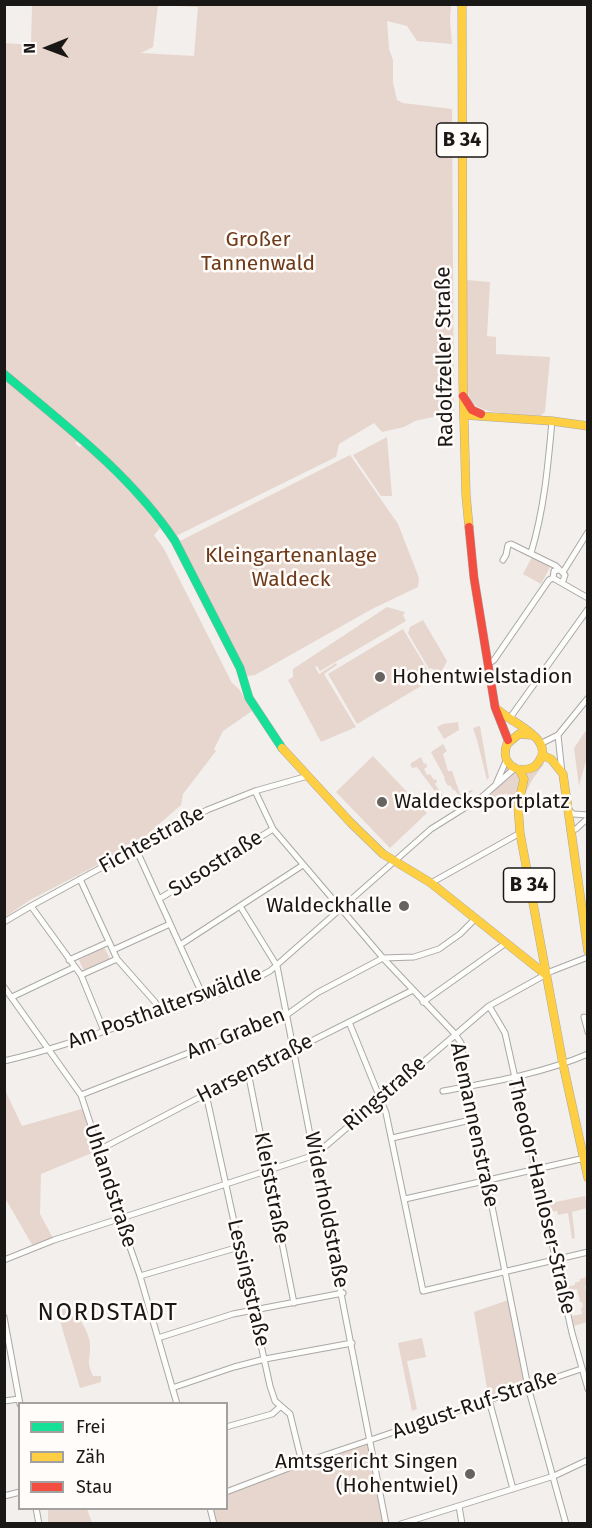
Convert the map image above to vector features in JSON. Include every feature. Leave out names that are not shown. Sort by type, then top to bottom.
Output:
[{"type":"main road","name":"Radolfzeller Straße","points":[[462,4],[463,396],[466,489],[474,578],[495,707],[508,740]]},
{"type":"main road","points":[[4,374],[83,440],[127,483],[163,523],[240,668],[249,698],[276,741],[351,823],[383,854],[431,883],[545,974]]},
{"type":"main road","points":[[463,396],[472,410],[485,416]]},
{"type":"main road","points":[[464,415],[588,426]]},
{"type":"main road","points":[[495,707],[504,717],[536,739],[542,755],[550,759],[563,774]]},
{"type":"main road","points":[[508,740],[520,733],[536,739]]},
{"type":"main road","name":"B 34","points":[[506,761],[504,750],[508,740]]},
{"type":"main road","points":[[506,761],[517,770],[532,769],[542,755]]},
{"type":"main road","name":"B 34","points":[[517,770],[524,779],[517,810],[520,833],[562,1064],[588,1178]]},
{"type":"main road","name":"B 34","points":[[563,774],[588,951]]},
{"type":"main road","points":[[531,963],[542,957]]},
{"type":"street","points":[[531,552],[539,525],[552,421]]},
{"type":"street","points":[[488,664],[494,660],[549,580],[553,578],[554,572],[560,571],[588,532]]},
{"type":"street","points":[[503,560],[508,545],[511,544],[556,566],[564,578],[560,582]]},
{"type":"street","points":[[553,578],[588,598]]},
{"type":"street","points":[[512,721],[512,715],[588,609]]},
{"type":"street","points":[[486,650],[500,649]]},
{"type":"street","points":[[536,739],[558,735],[588,698]]},
{"type":"street","points":[[558,735],[563,774]]},
{"type":"street","points":[[492,789],[506,761]]},
{"type":"street","name":"Am Posthalterswäldle","points":[[4,1061],[49,1050],[259,977],[278,966],[431,829],[517,770]]},
{"type":"street","name":"Fichtestraße","points":[[4,922],[207,810],[255,791],[308,776]]},
{"type":"street","name":"Alemannenstraße","points":[[255,791],[273,829],[383,958],[461,1043],[528,1387],[566,1524]]},
{"type":"street","points":[[568,810],[573,814],[588,817]]},
{"type":"street","points":[[570,830],[576,829],[588,817]]},
{"type":"street","name":"Susostraße","points":[[159,899],[273,829]]},
{"type":"street","points":[[431,883],[520,833]]},
{"type":"street","points":[[136,849],[204,998]]},
{"type":"street","points":[[180,945],[303,865]]},
{"type":"street","points":[[80,879],[117,959],[155,1002],[160,1012]]},
{"type":"street","points":[[31,906],[81,975],[104,1031]]},
{"type":"street","name":"Widerholdstraße","points":[[240,906],[278,966],[386,1524]]},
{"type":"street","points":[[383,958],[407,958],[431,952],[460,934],[476,918]]},
{"type":"street","points":[[113,951],[170,924]]},
{"type":"street","points":[[69,960],[110,942]]},
{"type":"street","points":[[423,1002],[506,943]]},
{"type":"street","name":"Ringstraße","points":[[315,1155],[489,1006],[545,974],[588,957]]},
{"type":"street","name":"Am Graben","points":[[81,1095],[288,1014],[317,993],[383,958]]},
{"type":"street","points":[[81,975],[117,959]]},
{"type":"street","points":[[12,997],[75,967]]},
{"type":"street","name":"Uhlandstraße","points":[[4,987],[81,1095],[118,1218],[140,1276],[176,1402]]},
{"type":"street","name":"Harsenstraße","points":[[99,1150],[248,1072],[413,990]]},
{"type":"street","name":"Theodor-Hanloser-Straße","points":[[489,1006],[505,1033],[580,1369],[588,1389]]},
{"type":"street","points":[[584,1017],[588,1032]]},
{"type":"street","points":[[349,1022],[381,1097],[392,1138],[423,1291],[588,1252]]},
{"type":"street","points":[[442,1091],[515,1077],[588,1054]]},
{"type":"street","name":"Kleiststraße","points":[[248,1072],[294,1302]]},
{"type":"street","name":"Lessingstraße","points":[[206,1094],[270,1386],[275,1401],[290,1414],[302,1463]]},
{"type":"street","points":[[392,1138],[475,1119]]},
{"type":"street","points":[[4,1260],[118,1218],[315,1155]]},
{"type":"street","points":[[405,1199],[585,1157]]},
{"type":"street","points":[[140,1276],[239,1248]]},
{"type":"street","points":[[158,1338],[233,1314],[342,1293]]},
{"type":"street","points":[[4,1317],[20,1401],[4,1401]]},
{"type":"street","points":[[172,1388],[265,1359],[352,1343]]},
{"type":"street","name":"August-Ruf-Straße","points":[[228,1491],[302,1463],[580,1369]]},
{"type":"street","points":[[489,1400],[513,1489]]},
{"type":"street","points":[[228,1426],[272,1413],[280,1407]]},
{"type":"street","points":[[401,1524],[554,1476],[588,1460]]},
{"type":"street","points":[[459,1506],[462,1524]]},
{"type":"green space","name":"Großer Tannenwald","points":[[32,5],[158,5],[451,5],[452,44],[417,41],[407,26],[387,21],[389,49],[393,60],[393,83],[397,100],[403,103],[452,109],[454,425],[450,421],[448,406],[442,408],[433,417],[415,421],[404,427],[382,432],[374,423],[339,444],[336,457],[176,536],[144,495],[88,440],[5,370],[4,43],[31,45]],"holes":[[[158,5],[198,7],[194,56],[141,53],[153,47]]]},
{"type":"green space","points":[[467,280],[490,282],[487,336],[496,337],[496,354],[550,357],[545,412],[540,416],[486,410],[479,408],[471,400],[467,386]]},
{"type":"green space","points":[[5,378],[79,440],[75,443],[79,447],[84,445],[137,499],[160,528],[154,535],[164,549],[232,683],[239,689],[252,711],[223,731],[214,749],[216,751],[183,794],[181,805],[134,846],[30,900],[5,917]]},
{"type":"green space","points":[[387,437],[392,496],[381,496],[353,455]]},
{"type":"green space","name":"Kleingartenanlage Waldeck","points":[[350,455],[398,524],[419,578],[418,587],[372,609],[255,675],[247,676],[180,541]]},
{"type":"green space","points":[[532,557],[550,567],[541,584],[523,574]]},
{"type":"green space","points":[[387,607],[405,612],[403,615],[406,621],[320,671],[317,666],[315,667],[319,674],[336,663],[337,665],[324,674],[356,727],[321,742],[288,680],[293,677],[293,669]]},
{"type":"green space","points":[[423,620],[447,661],[439,676],[432,668],[429,669],[408,633],[410,627]]},
{"type":"green space","name":"Hohentwielstadion","points":[[403,629],[433,679],[357,724],[328,674]]},
{"type":"green space","points":[[458,722],[459,730],[444,739],[437,727]]},
{"type":"green space","points":[[480,726],[489,778],[487,780],[473,728]]},
{"type":"green space","points":[[587,729],[587,757],[579,786],[574,748]]},
{"type":"green space","points":[[443,744],[447,751],[443,754],[448,771],[452,771],[460,794],[473,791],[460,799],[455,790],[450,785],[448,786],[431,752]]},
{"type":"green space","name":"Waldecksportplatz","points":[[373,756],[427,813],[390,848],[336,792]]},
{"type":"green space","points":[[421,757],[424,764],[426,763],[427,767],[424,769],[427,775],[430,774],[434,780],[436,779],[435,784],[450,807],[445,810],[417,767],[412,768],[410,764]]},
{"type":"green space","points":[[506,761],[520,771],[540,761],[544,764],[532,780],[517,810],[511,810],[507,793],[491,799],[482,797],[492,789]]},
{"type":"green space","points":[[104,947],[110,959],[84,971],[79,960]]},
{"type":"green space","points":[[4,1088],[22,1126],[85,1108],[99,1150],[41,1174],[40,1214],[54,1240],[34,1248],[5,1198]]},
{"type":"green space","points":[[585,1196],[587,1208],[572,1212],[575,1238],[572,1239],[568,1213],[558,1215],[557,1211],[549,1212],[546,1204]]},
{"type":"green space","points":[[587,1277],[585,1286],[587,1322],[574,1326],[572,1316],[582,1314],[582,1302],[580,1302],[577,1289],[567,1291],[566,1287],[575,1285],[580,1279]]},
{"type":"green space","points":[[511,1299],[528,1387],[489,1400],[474,1312]]},
{"type":"green space","points":[[72,1306],[90,1342],[89,1364],[93,1376],[101,1376],[101,1382],[80,1388],[57,1311]]},
{"type":"green space","points":[[422,1338],[426,1357],[407,1361],[417,1409],[412,1411],[398,1343]]},
{"type":"green space","points":[[370,1441],[386,1523],[216,1523],[212,1510],[228,1510],[228,1492]]},
{"type":"green space","points":[[48,1510],[87,1510],[92,1523],[48,1523]]},
{"type":"traffic: fast","points":[[4,374],[96,452],[158,517],[175,541],[240,668],[249,698],[282,748]]},
{"type":"traffic: slow","points":[[462,4],[463,382],[469,527]]},
{"type":"traffic: slow","points":[[464,415],[588,426]]},
{"type":"traffic: slow","points":[[498,710],[532,734],[539,741],[542,749],[541,758],[534,767],[521,769],[511,766],[506,757],[507,744],[519,734],[531,735]]},
{"type":"traffic: slow","points":[[282,748],[383,854],[431,883],[545,974]]},
{"type":"traffic: slow","points":[[542,755],[551,759],[563,774],[588,951]]},
{"type":"traffic: slow","points":[[520,771],[524,779],[518,806],[520,833],[563,1064],[588,1178]]},
{"type":"traffic: jam","points":[[463,396],[472,410],[481,414]]},
{"type":"traffic: jam","points":[[469,527],[474,578],[495,707],[508,740]]},
{"type":"place","name":"Hohentwielstadion","points":[[380,677]]},
{"type":"place","name":"Waldecksportplatz","points":[[382,802]]},
{"type":"place","name":"Waldeckhalle","points":[[404,906]]},
{"type":"place","name":"Amtsgericht Singen (Hohentwiel)","points":[[470,1474]]},
{"type":"district","name":"NORDSTADT","points":[[108,1313]]}]
